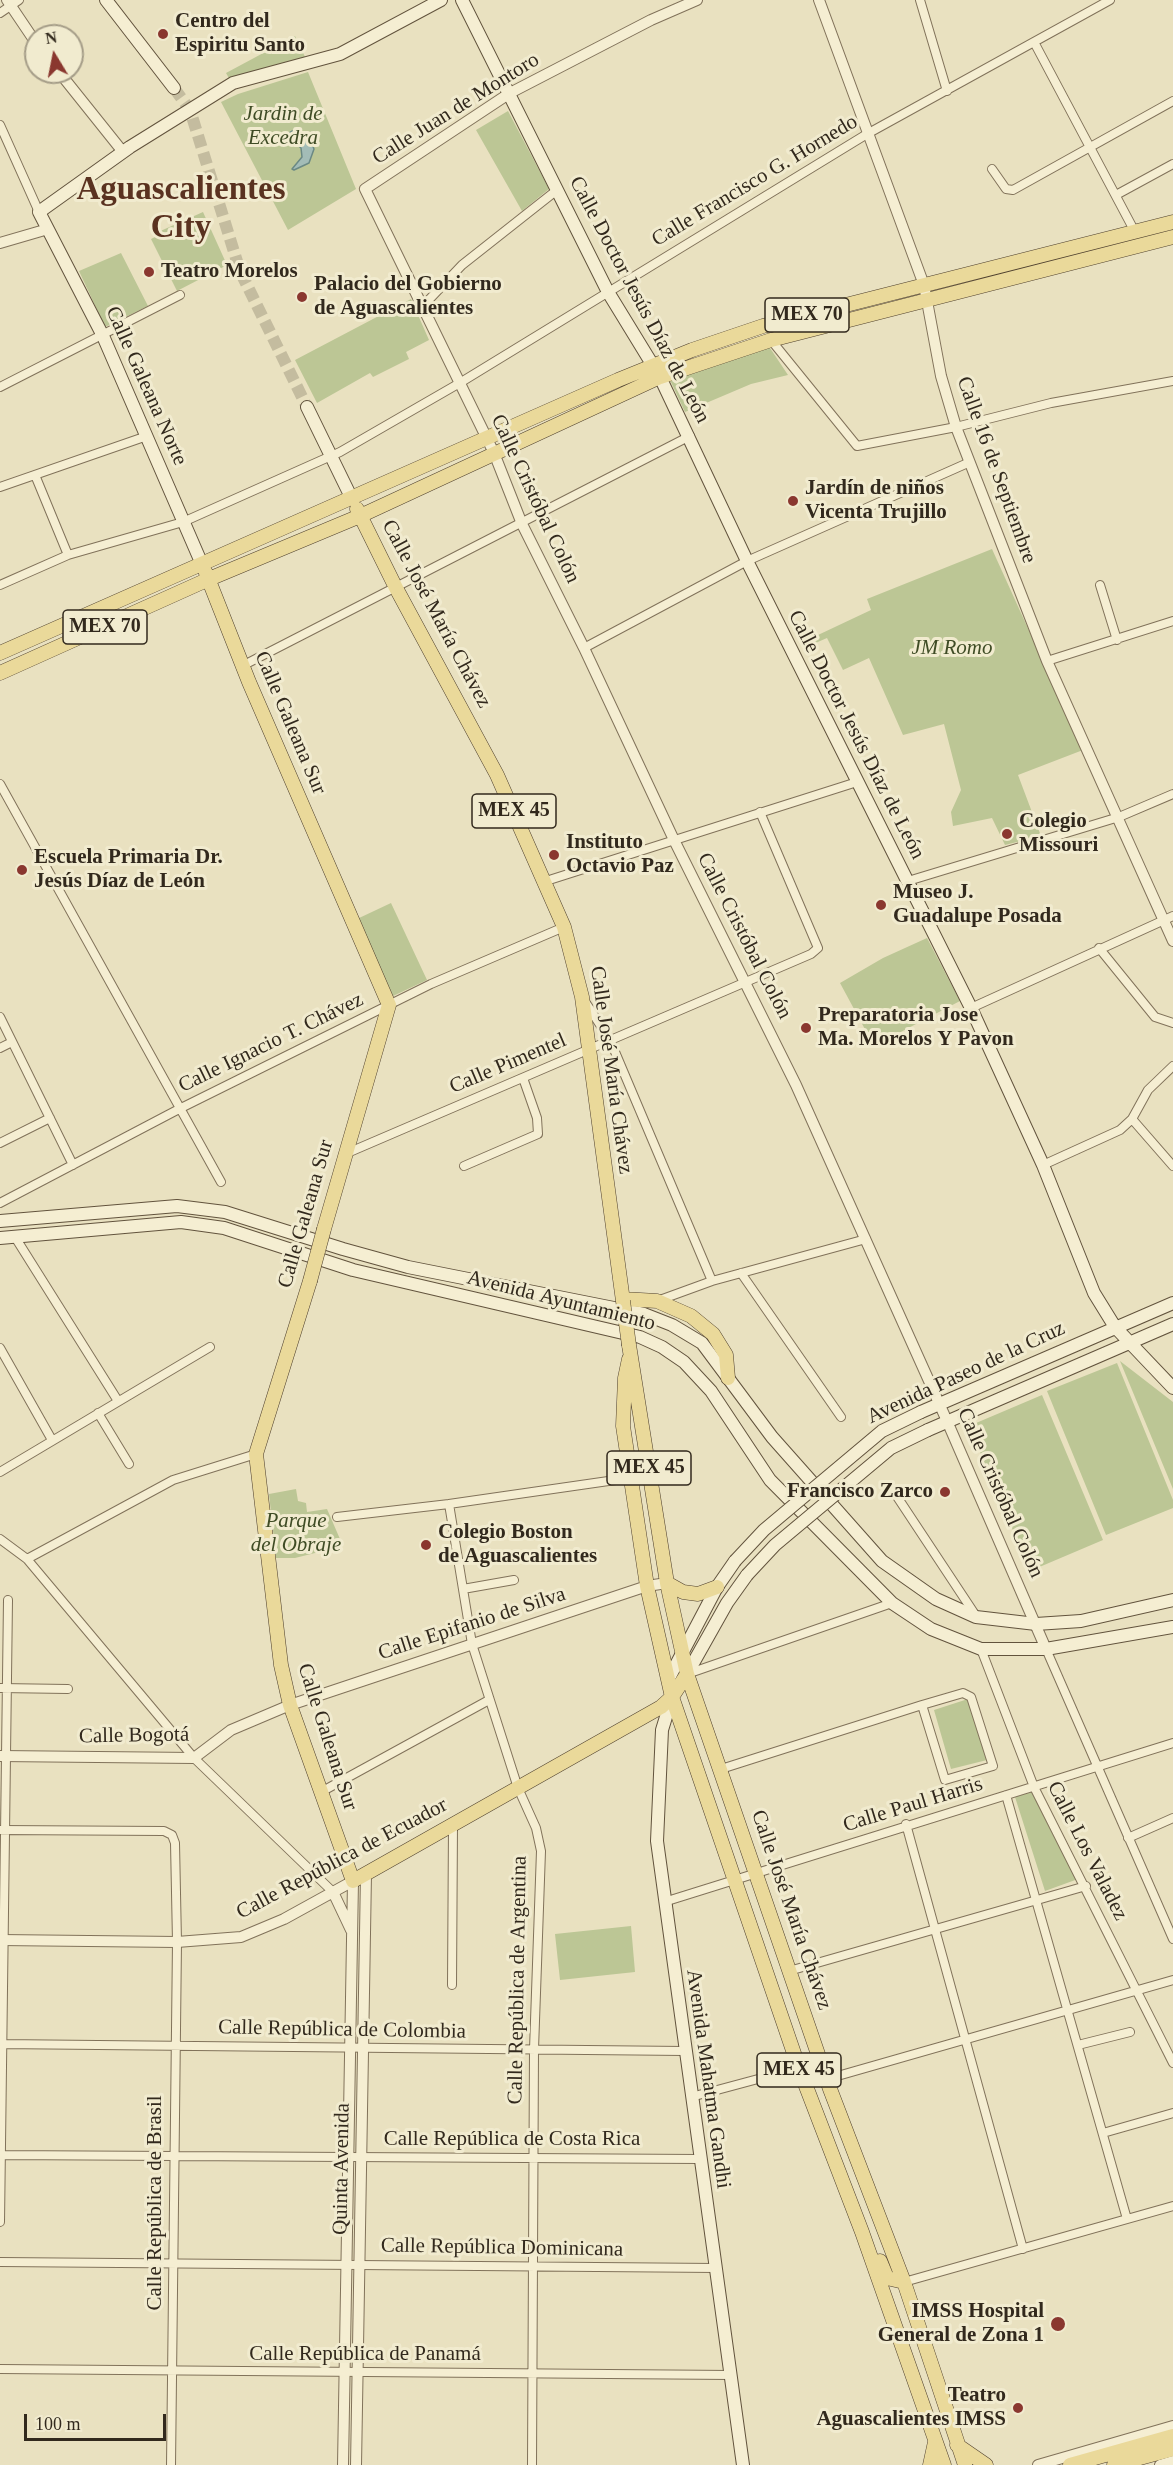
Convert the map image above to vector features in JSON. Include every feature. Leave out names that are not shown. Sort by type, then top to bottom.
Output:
[{"type":"main road","points":[[106,0],[174,88]]},
{"type":"main road","points":[[39,212],[123,152],[234,83],[340,54],[441,0]]},
{"type":"main road","name":"Calle Doctor Jesús Díaz de León","points":[[462,0],[608,292],[660,377],[690,436],[747,561],[972,1008],[1043,1165],[1094,1293],[1115,1327],[1173,1388]]},
{"type":"main road","name":"Calle Galeana Norte","points":[[39,212],[103,336],[209,579]]},
{"type":"main road","name":"MEX 70","points":[[0,673],[209,579],[360,516],[660,377],[925,291],[1173,222]]},
{"type":"main road","name":"MEX 70","points":[[0,653],[201,562],[352,499],[652,365],[763,326],[1173,237]]},
{"type":"main road","points":[[307,407],[352,499]]},
{"type":"main road","name":"MEX 45","points":[[352,499],[360,516]]},
{"type":"main road","name":"Calle José María Chávez","points":[[360,516],[396,588],[497,775],[546,881],[564,927],[582,998],[630,1349],[667,1583],[681,1654],[827,2079],[904,2282],[964,2465]]},
{"type":"main road","name":"Calle Galeana Sur","points":[[209,579],[242,666],[389,1005],[344,1155],[310,1281],[256,1454],[280,1665],[290,1705],[353,1881]]},
{"type":"main road","name":"Avenida Ayuntamiento","points":[[0,1221],[177,1206],[225,1212],[408,1267],[644,1314],[672,1325],[702,1343],[772,1437],[882,1561],[936,1599],[976,1617],[1036,1624],[1081,1621],[1173,1600]]},
{"type":"main road","name":"Avenida Ayuntamiento","points":[[0,1238],[181,1222],[224,1228],[352,1270],[640,1337],[662,1347],[684,1362],[711,1391],[770,1480],[892,1603],[931,1629],[981,1649],[1046,1648],[1173,1627]]},
{"type":"main road","points":[[623,1300],[657,1301],[691,1316],[713,1334],[726,1355],[728,1378]]},
{"type":"main road","name":"Avenida Paseo de la Cruz","points":[[668,1680],[717,1587],[735,1561],[764,1530],[882,1431],[1173,1303]]},
{"type":"main road","name":"Avenida Paseo de la Cruz","points":[[672,1698],[727,1604],[747,1575],[775,1545],[891,1448],[1173,1324]]},
{"type":"main road","name":"Calle José María Chávez","points":[[630,1349],[625,1378],[623,1426],[647,1586],[672,1698],[799,2068],[862,2232],[944,2465]]},
{"type":"main road","points":[[667,1583],[682,1592],[698,1594],[717,1587]]},
{"type":"main road","name":"Calle República de Ecuador","points":[[353,1881],[661,1707],[672,1698]]},
{"type":"main road","name":"Avenida Mahatma Gandhi","points":[[672,1698],[662,1730],[657,1841],[684,2051],[743,2465]]},
{"type":"main road","points":[[862,2232],[872,2243],[887,2278],[904,2282]]},
{"type":"main road","points":[[1070,2465],[1173,2436]]},
{"type":"main road","points":[[930,2465],[936,2439]]},
{"type":"main road","points":[[957,2445],[987,2465]]},
{"type":"main road","points":[[1114,2465],[1173,2449]]},
{"type":"street","name":"Calle Juan de Montoro","points":[[365,189],[510,93],[651,20],[697,0]]},
{"type":"street","name":"Calle 16 de Septiembre","points":[[819,0],[925,291],[941,376],[956,427],[1047,661],[1119,817],[1169,918],[1173,941]]},
{"type":"street","points":[[920,0],[947,91]]},
{"type":"street","name":"Calle Francisco G. Hornedo","points":[[0,585],[68,555],[183,522],[331,456],[459,384],[867,134],[1110,0]]},
{"type":"street","points":[[0,13],[12,2],[25,24]]},
{"type":"street","points":[[1034,42],[1135,232]]},
{"type":"street","points":[[69,84],[123,152]]},
{"type":"street","points":[[993,169],[1009,191],[1173,101]]},
{"type":"street","points":[[0,125],[39,212]]},
{"type":"street","points":[[1116,195],[1173,164]]},
{"type":"street","name":"Calle Cristóbal Colón","points":[[365,189],[494,453],[522,524],[584,648],[674,840],[746,982],[866,1239],[948,1421],[1173,1939]]},
{"type":"street","points":[[422,308],[462,265],[557,190]]},
{"type":"street","points":[[0,243],[48,229]]},
{"type":"street","points":[[0,387],[180,295]]},
{"type":"street","points":[[771,340],[857,446],[956,427],[1051,403],[1173,381]]},
{"type":"street","points":[[0,487],[147,436]]},
{"type":"street","points":[[242,666],[690,436]]},
{"type":"street","points":[[584,648],[747,561],[970,462]]},
{"type":"street","points":[[35,475],[68,555]]},
{"type":"street","points":[[1100,585],[1117,640]]},
{"type":"street","points":[[1047,661],[1173,621]]},
{"type":"street","points":[[546,881],[857,782]]},
{"type":"street","points":[[0,784],[221,1182]]},
{"type":"street","points":[[908,881],[1119,817],[1173,794]]},
{"type":"street","name":"Calle Pimentel","points":[[344,1155],[811,954],[818,948],[760,812]]},
{"type":"street","points":[[972,1008],[1099,948],[1169,918]]},
{"type":"street","name":"Calle Ignacio T. Chávez","points":[[0,1203],[181,1108],[389,1005],[564,927]]},
{"type":"street","points":[[1099,948],[1155,1017],[1173,1023]]},
{"type":"street","points":[[582,998],[610,1040],[712,1281]]},
{"type":"street","points":[[0,1017],[73,1165]]},
{"type":"street","points":[[0,1048],[12,1042]]},
{"type":"street","points":[[1043,1165],[1120,1130],[1132,1119],[1148,1090],[1173,1066]]},
{"type":"street","points":[[464,1166],[538,1134],[537,1118],[523,1078]]},
{"type":"street","points":[[0,1143],[50,1118]]},
{"type":"street","points":[[1132,1119],[1173,1166]]},
{"type":"street","points":[[15,1236],[118,1401]]},
{"type":"street","points":[[657,1301],[712,1281],[866,1239]]},
{"type":"street","points":[[741,1273],[841,1417]]},
{"type":"street","points":[[0,1472],[210,1347]]},
{"type":"street","points":[[0,1348],[52,1440]]},
{"type":"street","points":[[98,1413],[129,1464]]},
{"type":"street","points":[[27,1559],[173,1480],[256,1454]]},
{"type":"street","points":[[337,1517],[449,1504],[650,1474]]},
{"type":"street","points":[[892,1489],[976,1617]]},
{"type":"street","name":"Calle República de Argentina","points":[[449,1504],[472,1644],[518,1788],[536,1828],[541,1851],[534,2049],[532,2465]]},
{"type":"street","points":[[0,1539],[27,1559],[194,1758],[333,1892],[352,1935]]},
{"type":"street","points":[[463,1589],[514,1580]]},
{"type":"street","name":"Calle Epifanio de Silva","points":[[290,1705],[647,1586],[667,1583]]},
{"type":"street","points":[[0,2223],[3,1688],[4,1617],[8,1600]]},
{"type":"street","points":[[687,1674],[892,1603]]},
{"type":"street","name":"Calle Los Valadez","points":[[981,1649],[1034,1787],[1086,1886],[1173,2063]]},
{"type":"street","points":[[3,1688],[68,1689]]},
{"type":"street","points":[[721,1768],[922,1706],[968,1693],[993,1767],[950,1780],[942,1776],[922,1706]]},
{"type":"street","points":[[321,1792],[489,1700]]},
{"type":"street","name":"Calle Bogotá","points":[[3,1756],[194,1758],[231,1730],[290,1705]]},
{"type":"street","name":"Calle Paul Harris","points":[[664,1902],[906,1824],[1173,1743]]},
{"type":"street","points":[[1006,1795],[1128,2219]]},
{"type":"street","points":[[1128,1838],[1173,1818]]},
{"type":"street","points":[[906,1824],[1023,2249]]},
{"type":"street","points":[[452,1985],[453,1825]]},
{"type":"street","name":"Calle República de Brasil","points":[[4,1830],[164,1831],[172,1834],[175,1843],[177,1942],[171,2465]]},
{"type":"street","name":"Quinta Avenida","points":[[356,2465],[366,1874]]},
{"type":"street","name":"Calle República de Ecuador","points":[[2,1940],[177,1942],[241,1937],[284,1919],[353,1881]]},
{"type":"street","name":"Quinta Avenida","points":[[343,2465],[353,1881]]},
{"type":"street","points":[[789,1971],[1086,1886]]},
{"type":"street","points":[[827,2079],[1173,1980]]},
{"type":"street","points":[[1078,2045],[1130,2032]]},
{"type":"street","name":"Calle República de Colombia","points":[[1,2044],[684,2051]]},
{"type":"street","points":[[691,2097],[799,2068]]},
{"type":"street","points":[[1103,2133],[1173,2113]]},
{"type":"street","name":"Calle República de Costa Rica","points":[[0,2155],[699,2159]]},
{"type":"street","points":[[904,2282],[1173,2206]]},
{"type":"street","name":"Calle República Dominicana","points":[[0,2262],[716,2268]]},
{"type":"street","name":"Calle República de Panamá","points":[[0,2369],[730,2375]]},
{"type":"street","points":[[1038,2465],[1173,2426]]},
{"type":"street","points":[[1160,2465],[1173,2461]]},
{"type":"green space","points":[[295,36],[306,59],[230,80],[226,73]]},
{"type":"green space","name":"Jardin de Excedra","points":[[308,72],[356,189],[288,230],[221,102],[238,94]]},
{"type":"green space","points":[[508,111],[549,189],[522,211],[476,130]]},
{"type":"green space","points":[[203,212],[227,265],[177,291],[151,239],[157,236],[156,233]]},
{"type":"green space","points":[[121,253],[148,306],[105,327],[79,271]]},
{"type":"green space","points":[[411,299],[429,340],[406,352],[409,359],[373,377],[370,373],[317,403],[295,360]]},
{"type":"green space","points":[[768,345],[788,375],[751,384],[685,412],[670,380]]},
{"type":"green space","name":"JM Romo","points":[[992,549],[1083,750],[1018,775],[1041,836],[1005,845],[992,818],[953,826],[951,812],[961,790],[944,724],[903,735],[869,658],[843,670],[827,638],[804,648],[801,643],[871,610],[867,599]]},
{"type":"green space","points":[[391,903],[427,980],[393,996],[357,919]]},
{"type":"green space","points":[[927,938],[960,1001],[874,1046],[840,983],[883,958]]},
{"type":"green space","points":[[1120,1361],[1173,1402],[1173,1489]]},
{"type":"green space","points":[[1117,1363],[1173,1500],[1173,1508],[1106,1535],[1047,1391]]},
{"type":"green space","points":[[1042,1395],[1103,1540],[1030,1571],[969,1426]]},
{"type":"green space","name":"Parque del Obraje","points":[[296,1489],[298,1501],[306,1503],[307,1512],[327,1509],[343,1546],[295,1558],[276,1558],[269,1494]]},
{"type":"green space","points":[[968,1699],[987,1760],[951,1769],[934,1710]]},
{"type":"green space","points":[[1034,1790],[1078,1879],[1045,1891],[1015,1797]]},
{"type":"green space","points":[[631,1926],[635,1972],[560,1980],[555,1934]]},
{"type":"water","points":[[292,131],[309,137],[314,149],[309,163],[294,170],[292,169],[302,157],[301,148],[292,140],[279,140]]},
{"type":"tunnel","points":[[174,88],[190,110],[240,271],[307,407]]},
{"type":"place","name":"Centro del Espiritu Santo","points":[[163,34]]},
{"type":"place","name":"Teatro Morelos","points":[[149,272]]},
{"type":"place","name":"Palacio del Gobierno de Aguascalientes","points":[[302,297]]},
{"type":"place","name":"Jardín de niños Vicenta Trujillo","points":[[793,501]]},
{"type":"place","name":"Colegio Missouri","points":[[1007,834]]},
{"type":"place","name":"Instituto Octavio Paz","points":[[554,855]]},
{"type":"place","name":"Escuela Primaria Dr. Jesús Díaz de León","points":[[22,870]]},
{"type":"place","name":"Museo J. Guadalupe Posada","points":[[881,905]]},
{"type":"place","name":"Preparatoria Jose Ma. Morelos Y Pavon","points":[[806,1028]]},
{"type":"place","name":"Francisco Zarco","points":[[945,1492]]},
{"type":"place","name":"Colegio Boston de Aguascalientes","points":[[426,1545]]},
{"type":"place","name":"IMSS Hospital General de Zona 1","points":[[1058,2324]]},
{"type":"place","name":"Teatro Aguascalientes IMSS","points":[[1018,2408]]},
{"type":"district","name":"Aguascalientes City","points":[[181,209]]}]
